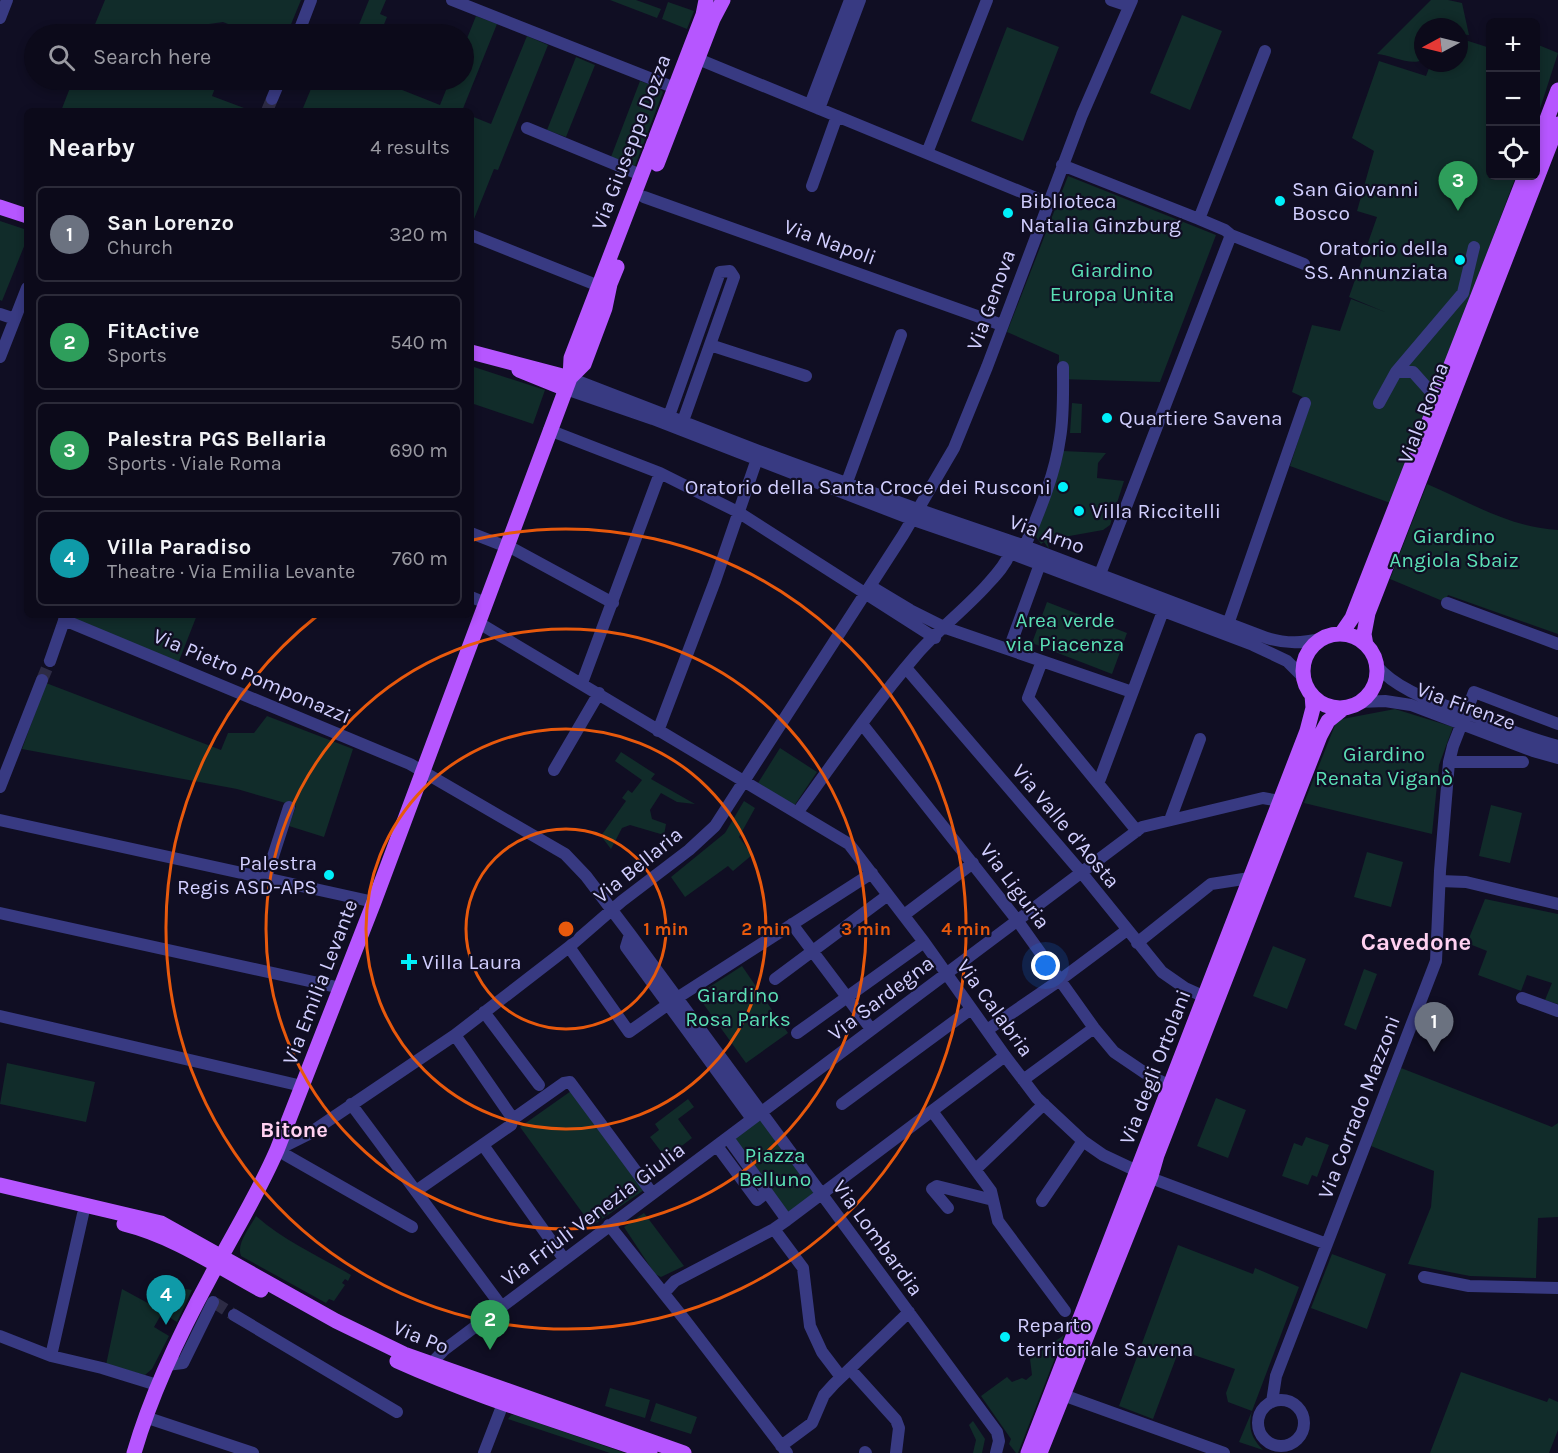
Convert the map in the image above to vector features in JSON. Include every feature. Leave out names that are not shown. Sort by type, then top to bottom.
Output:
[{"type":"main road","name":"Via Giuseppe Dozza","points":[[568,383],[584,363],[605,308],[601,290],[641,175],[703,15],[706,0]]},
{"type":"main road","name":"Via Giuseppe Dozza","points":[[568,383],[571,358],[644,197],[713,19],[723,0]]},
{"type":"main road","points":[[1540,137],[1558,90]]},
{"type":"main road","name":"Viale Roma","points":[[1341,634],[1352,618],[1438,400],[1523,195],[1558,124]]},
{"type":"main road","name":"Viale Roma","points":[[1366,645],[1364,634],[1368,613],[1523,195],[1525,180]]},
{"type":"main road","points":[[0,207],[24,215]]},
{"type":"main road","points":[[474,353],[503,361],[532,377],[568,383]]},
{"type":"main road","name":"Via Emilia Levante","points":[[134,1453],[145,1417],[166,1365],[209,1300],[219,1261],[277,1150],[374,902],[568,383]]},
{"type":"main road","points":[[1341,634],[1366,645],[1376,665],[1374,685],[1370,692],[1359,702],[1344,708],[1326,705],[1312,695],[1304,678],[1305,660],[1308,652],[1322,639],[1341,634]]},
{"type":"main road","name":"Via degli Ortolani","points":[[1041,1453],[1144,1173],[1170,1086],[1311,720],[1312,695]]},
{"type":"main road","name":"Via degli Ortolani","points":[[1028,1453],[1144,1173],[1165,1133],[1320,736],[1328,721],[1344,708]]},
{"type":"main road","points":[[0,1185],[148,1218],[172,1228],[219,1261]]},
{"type":"main road","points":[[0,1195],[144,1228],[219,1261]]},
{"type":"main road","name":"Via Po","points":[[219,1261],[334,1331],[650,1453]]},
{"type":"main road","name":"Via Po","points":[[506,1398],[684,1453]]},
{"type":"street","points":[[0,18],[7,0]]},
{"type":"street","points":[[301,24],[311,0]]},
{"type":"street","points":[[452,0],[675,88]]},
{"type":"street","points":[[815,107],[850,0]]},
{"type":"street","points":[[815,107],[860,0]]},
{"type":"street","points":[[927,153],[987,0]]},
{"type":"street","points":[[1112,0],[1130,3]]},
{"type":"street","name":"Via Genova","points":[[914,514],[946,463],[961,432],[1062,165],[1130,3]]},
{"type":"street","points":[[1199,219],[1265,51]]},
{"type":"street","points":[[698,59],[1048,203]]},
{"type":"street","points":[[272,99],[276,90]]},
{"type":"street","points":[[812,186],[837,116]]},
{"type":"street","points":[[527,128],[641,175]]},
{"type":"street","points":[[1062,165],[1199,219],[1231,235],[1304,264]]},
{"type":"street","name":"Via Napoli","points":[[644,197],[1002,325]]},
{"type":"street","points":[[1100,574],[1231,235]]},
{"type":"street","points":[[474,236],[601,290]]},
{"type":"street","name":"Viale Roma","points":[[1378,403],[1396,372],[1463,293],[1474,247]]},
{"type":"street","points":[[669,416],[720,272],[730,272],[734,277],[684,421]]},
{"type":"street","points":[[0,357],[24,296]]},
{"type":"street","points":[[0,314],[15,319]]},
{"type":"street","points":[[847,482],[902,335]]},
{"type":"street","points":[[710,345],[806,376]]},
{"type":"street","points":[[1025,546],[1043,497],[1060,439],[1063,367]]},
{"type":"street","name":"Viale Roma","points":[[1396,372],[1413,372],[1438,400]]},
{"type":"street","name":"Via Arno","points":[[568,383],[684,421],[758,456],[847,482],[914,514],[1025,546],[1100,574],[1227,629],[1287,661],[1304,678]]},
{"type":"street","name":"Via Arno","points":[[568,383],[653,419],[914,514],[1162,611],[1282,642],[1304,643],[1322,639]]},
{"type":"street","points":[[1227,629],[1305,403]]},
{"type":"street","points":[[549,430],[660,474],[738,513],[867,590],[935,638]]},
{"type":"street","points":[[658,731],[715,581],[758,456]]},
{"type":"street","points":[[582,683],[660,474]]},
{"type":"street","name":"Via Bellaria","points":[[277,1150],[306,1135],[455,1035],[569,947],[611,910],[704,837],[715,826],[914,514]]},
{"type":"street","points":[[474,534],[507,546],[613,603]]},
{"type":"street","points":[[798,813],[862,724],[906,668],[1004,566],[1010,553]]},
{"type":"street","points":[[1009,649],[1040,564]]},
{"type":"street","points":[[867,590],[946,628],[1132,692]]},
{"type":"street","points":[[474,598],[486,603]]},
{"type":"street","points":[[1447,603],[1558,644]]},
{"type":"street","points":[[1097,781],[1100,779],[1162,611]]},
{"type":"street","points":[[50,661],[65,618]]},
{"type":"street","name":"Via Pietro Pomponazzi","points":[[67,618],[410,764],[423,772]]},
{"type":"street","name":"Via Calabria","points":[[479,623],[849,844],[924,942],[1023,1080],[1044,1104],[1083,1141],[1103,1155],[1184,1191],[1190,1191],[1327,1244]]},
{"type":"street","points":[[1042,661],[1028,698],[1137,831]]},
{"type":"street","name":"Via Firenze","points":[[1376,665],[1383,673],[1402,686],[1464,718],[1533,751],[1558,758]]},
{"type":"street","name":"Via Valle d'Aosta","points":[[906,668],[1081,872],[1162,972],[1185,988],[1205,997]]},
{"type":"street","points":[[0,787],[42,680]]},
{"type":"street","name":"Via Firenze","points":[[1464,718],[1474,692],[1558,724]]},
{"type":"street","points":[[554,770],[599,693]]},
{"type":"street","name":"Via Firenze","points":[[1359,702],[1396,702],[1464,718],[1558,746]]},
{"type":"street","name":"Via Corrado Mazzoni","points":[[1272,1402],[1276,1376],[1438,955],[1440,881],[1449,762],[1464,718]]},
{"type":"street","name":"Via Liguria","points":[[862,724],[1017,920],[1094,1028],[1114,1052],[1145,1073],[1170,1086]]},
{"type":"street","points":[[1170,820],[1200,739]]},
{"type":"street","points":[[1449,762],[1523,762]]},
{"type":"street","name":"Via Lombardia","points":[[423,772],[565,854],[586,876],[630,934],[626,947],[672,1001],[757,1116],[823,1195],[997,1432],[999,1441],[996,1453]]},
{"type":"street","name":"Via Sardegna","points":[[757,1116],[1142,827],[1263,798],[1280,801]]},
{"type":"street","points":[[266,878],[290,807]]},
{"type":"street","points":[[0,820],[374,902]]},
{"type":"street","points":[[904,915],[973,864]]},
{"type":"street","points":[[569,947],[629,1032],[672,1001],[872,873]]},
{"type":"street","points":[[1137,943],[1211,884],[1250,878]]},
{"type":"street","points":[[1440,881],[1466,882],[1558,904]]},
{"type":"street","points":[[775,979],[888,895]]},
{"type":"street","points":[[0,913],[340,988]]},
{"type":"street","points":[[792,924],[871,1029]]},
{"type":"street","points":[[987,1030],[1127,930]]},
{"type":"street","points":[[797,1034],[924,942]]},
{"type":"street","points":[[1522,998],[1558,1011]]},
{"type":"street","points":[[842,1104],[971,1009]]},
{"type":"street","points":[[484,1012],[539,1085]]},
{"type":"street","points":[[0,1016],[302,1086]]},
{"type":"street","points":[[1023,1080],[1094,1028]]},
{"type":"street","points":[[455,1035],[513,1119]]},
{"type":"street","points":[[664,1293],[675,1281],[788,1221],[1005,1056]]},
{"type":"street","points":[[416,1191],[511,1125],[513,1119],[564,1083],[570,1082],[652,1193]]},
{"type":"street","points":[[351,1104],[502,1307]]},
{"type":"street","points":[[976,1169],[1044,1104]]},
{"type":"street","points":[[932,1111],[991,1191],[998,1221],[1065,1311]]},
{"type":"street","name":"Via Friuli Venezia Giulia","points":[[429,1369],[444,1350],[757,1116]]},
{"type":"street","points":[[1042,1201],[1083,1141]]},
{"type":"street","points":[[722,1142],[757,1200],[767,1192],[788,1221]]},
{"type":"street","points":[[483,1145],[564,1259]]},
{"type":"street","points":[[277,1150],[412,1227]]},
{"type":"street","points":[[948,1208],[932,1189],[937,1186],[993,1200]]},
{"type":"street","points":[[51,1356],[83,1214]]},
{"type":"street","points":[[609,1225],[784,1449],[812,1423],[824,1395],[909,1312]]},
{"type":"street","points":[[774,1229],[803,1268],[810,1326],[822,1352],[896,1420],[899,1428],[896,1453]]},
{"type":"street","points":[[1424,1277],[1469,1286],[1558,1288]]},
{"type":"street","points":[[234,1315],[397,1412]]},
{"type":"street","points":[[0,1336],[51,1356],[102,1368],[157,1385]]},
{"type":"street","points":[[1063,1395],[1224,1453]]},
{"type":"street","points":[[484,1453],[506,1398]]},
{"type":"street","points":[[145,1417],[235,1450],[253,1453]]},
{"type":"green space","points":[[105,0],[301,0],[291,24],[228,24],[223,22],[95,24]]},
{"type":"green space","points":[[369,0],[386,0],[380,14],[387,17],[384,24],[359,24]]},
{"type":"green space","points":[[610,0],[636,0],[661,9],[657,18]]},
{"type":"green space","points":[[1431,0],[1462,3],[1465,18],[1414,18],[1414,62],[1377,54]]},
{"type":"green space","points":[[668,2],[694,11],[687,29],[662,19]]},
{"type":"green space","points":[[1182,15],[1222,31],[1190,110],[1150,93]]},
{"type":"green space","points":[[476,16],[497,24],[474,81],[474,24]]},
{"type":"green space","points":[[1007,27],[1059,47],[1023,141],[971,121]]},
{"type":"green space","points":[[527,36],[548,45],[498,170],[494,169],[474,219],[474,117],[491,124]]},
{"type":"green space","points":[[1468,41],[1486,47],[1486,180],[1514,180],[1393,504],[1290,466],[1311,401],[1292,392],[1312,325],[1340,331],[1351,299],[1385,312],[1349,297],[1377,217],[1357,211],[1374,151],[1352,138],[1379,61],[1426,76],[1428,72],[1468,72]]},
{"type":"green space","points":[[1540,46],[1558,53],[1540,109]]},
{"type":"green space","points":[[576,57],[595,65],[566,137],[547,130]]},
{"type":"green space","points":[[640,81],[659,88],[663,92],[635,166],[611,157]]},
{"type":"green space","points":[[69,90],[214,90],[212,96],[244,108],[62,108]]},
{"type":"green space","points":[[310,90],[402,90],[440,105],[446,90],[470,90],[463,108],[303,108]]},
{"type":"green space","name":"Giardino Europa Unita","points":[[1068,176],[1216,235],[1160,382],[1059,379],[1059,355],[1007,332]]},
{"type":"green space","points":[[0,221],[24,229],[24,246],[2,301],[0,300]]},
{"type":"green space","points":[[474,367],[545,390],[533,424],[474,404]]},
{"type":"green space","points":[[1072,403],[1082,404],[1081,433],[1070,433]]},
{"type":"green space","points":[[1063,451],[1106,453],[1098,463],[1097,478],[1124,481],[1110,525],[1103,530],[1047,540],[1049,549],[1044,542],[1041,544],[1032,531]]},
{"type":"green space","name":"Giardino Angiola Sbaiz","points":[[1427,484],[1507,519],[1558,530],[1558,634],[1448,595],[1445,602],[1390,579]]},
{"type":"green space","name":"Area verde via Piacenza","points":[[1047,602],[1127,633],[1112,674],[1032,643]]},
{"type":"green space","points":[[73,618],[196,618],[177,666]]},
{"type":"green space","points":[[46,683],[221,750],[228,733],[254,733],[267,716],[353,749],[324,837],[289,826],[296,806],[237,789],[22,749]]},
{"type":"green space","name":"Giardino Renata Viganò","points":[[1395,709],[1453,727],[1439,765],[1432,834],[1304,803],[1337,720]]},
{"type":"green space","points":[[780,748],[817,772],[794,806],[758,783]]},
{"type":"green space","points":[[621,752],[655,774],[651,779],[695,804],[677,802],[661,793],[650,810],[652,819],[666,824],[664,835],[630,825],[622,828],[611,849],[601,836],[626,801],[622,798],[628,790],[632,793],[642,780],[615,761]]},
{"type":"green space","points":[[744,801],[755,808],[739,837],[752,855],[733,871],[728,866],[685,897],[671,877],[725,833]]},
{"type":"green space","points":[[1491,805],[1522,813],[1510,863],[1479,856]]},
{"type":"green space","points":[[1367,852],[1403,862],[1391,907],[1354,897]]},
{"type":"green space","points":[[1485,899],[1558,914],[1558,1004],[1545,1000],[1552,983],[1527,975],[1521,991],[1478,975],[1487,951],[1467,943]]},
{"type":"green space","points":[[1273,946],[1306,959],[1287,1009],[1253,996]]},
{"type":"green space","name":"Giardino Rosa Parks","points":[[742,966],[788,1033],[746,1063],[697,995]]},
{"type":"green space","points":[[1364,969],[1377,974],[1356,1030],[1344,1025]]},
{"type":"green space","points":[[7,1063],[95,1082],[86,1122],[0,1104]]},
{"type":"green space","points":[[1401,1068],[1552,1127],[1558,1123],[1558,1217],[1538,1218],[1536,1278],[1470,1276],[1408,1264],[1431,1207],[1434,1171],[1371,1146]]},
{"type":"green space","points":[[571,1091],[644,1190],[592,1226],[520,1127]]},
{"type":"green space","points":[[1216,1098],[1246,1110],[1228,1158],[1197,1146]]},
{"type":"green space","points":[[688,1099],[694,1107],[678,1119],[692,1138],[666,1158],[650,1137],[659,1130],[655,1124]]},
{"type":"green space","name":"Piazza Belluno","points":[[762,1112],[823,1195],[787,1220],[728,1138]]},
{"type":"green space","points":[[1306,1137],[1329,1145],[1317,1177],[1312,1175],[1308,1185],[1282,1176],[1294,1143],[1302,1146]]},
{"type":"green space","points":[[644,1213],[684,1266],[661,1277],[655,1274],[624,1227]]},
{"type":"green space","points":[[256,1216],[290,1241],[351,1275],[348,1281],[345,1279],[342,1283],[345,1285],[334,1301],[329,1299],[326,1303],[241,1256],[240,1246]]},
{"type":"green space","points":[[1178,1245],[1253,1274],[1255,1268],[1299,1287],[1252,1411],[1228,1402],[1226,1393],[1235,1369],[1179,1350],[1153,1419],[1119,1406]]},
{"type":"green space","points":[[1332,1254],[1386,1274],[1367,1329],[1311,1308]]},
{"type":"green space","points":[[166,1286],[192,1290],[177,1322],[162,1313],[154,1327],[169,1336],[152,1369],[145,1375],[106,1365],[122,1289],[155,1307]]},
{"type":"green space","points":[[1064,1335],[1018,1453],[1016,1453],[1009,1444],[1011,1439],[981,1396],[1007,1377],[1012,1382],[1022,1378],[1026,1380],[1032,1375],[1030,1359]]},
{"type":"green space","points":[[1461,1372],[1547,1402],[1549,1398],[1558,1402],[1558,1430],[1549,1453],[1430,1453]]},
{"type":"green space","points":[[610,1388],[650,1400],[645,1418],[605,1406]]},
{"type":"green space","points":[[656,1403],[697,1417],[691,1434],[650,1421]]},
{"type":"green space","points":[[1252,1411],[1250,1423],[1252,1432],[1263,1450],[1239,1442]]},
{"type":"green space","points":[[511,1415],[625,1453],[610,1453],[508,1419]]},
{"type":"green space","points":[[973,1421],[985,1439],[982,1453],[973,1453],[976,1440],[969,1425]]},
{"type":"tunnel","points":[[268,108],[272,99]]},
{"type":"tunnel","points":[[42,680],[50,661]]},
{"type":"tunnel","points":[[215,1303],[234,1315]]},
{"type":"place","name":"San Giovanni Bosco","points":[[1280,201]]},
{"type":"place","name":"Palestra PGS Bellaria","points":[[1458,211]]},
{"type":"place","name":"Biblioteca Natalia Ginzburg","points":[[1008,213]]},
{"type":"place","name":"Oratorio della SS. Annunziata","points":[[1460,260]]},
{"type":"place","name":"Quartiere Savena","points":[[1107,418]]},
{"type":"place","name":"Oratorio della Santa Croce dei Rusconi","points":[[1063,487]]},
{"type":"place","name":"Villa Riccitelli","points":[[1079,511]]},
{"type":"place","name":"Palestra Regis ASD-APS","points":[[329,875]]},
{"type":"place","name":"Villa Laura","points":[[409,962]]},
{"type":"place","name":"San Lorenzo","points":[[1434,1052]]},
{"type":"place","name":"Villa Paradiso","points":[[166,1325]]},
{"type":"place","name":"Reparto territoriale Savena","points":[[1005,1337]]},
{"type":"place","name":"FitActive","points":[[490,1350]]},
{"type":"district","name":"Cavedone","points":[[1416,942]]},
{"type":"district","name":"Bitone","points":[[294,1130]]}]
